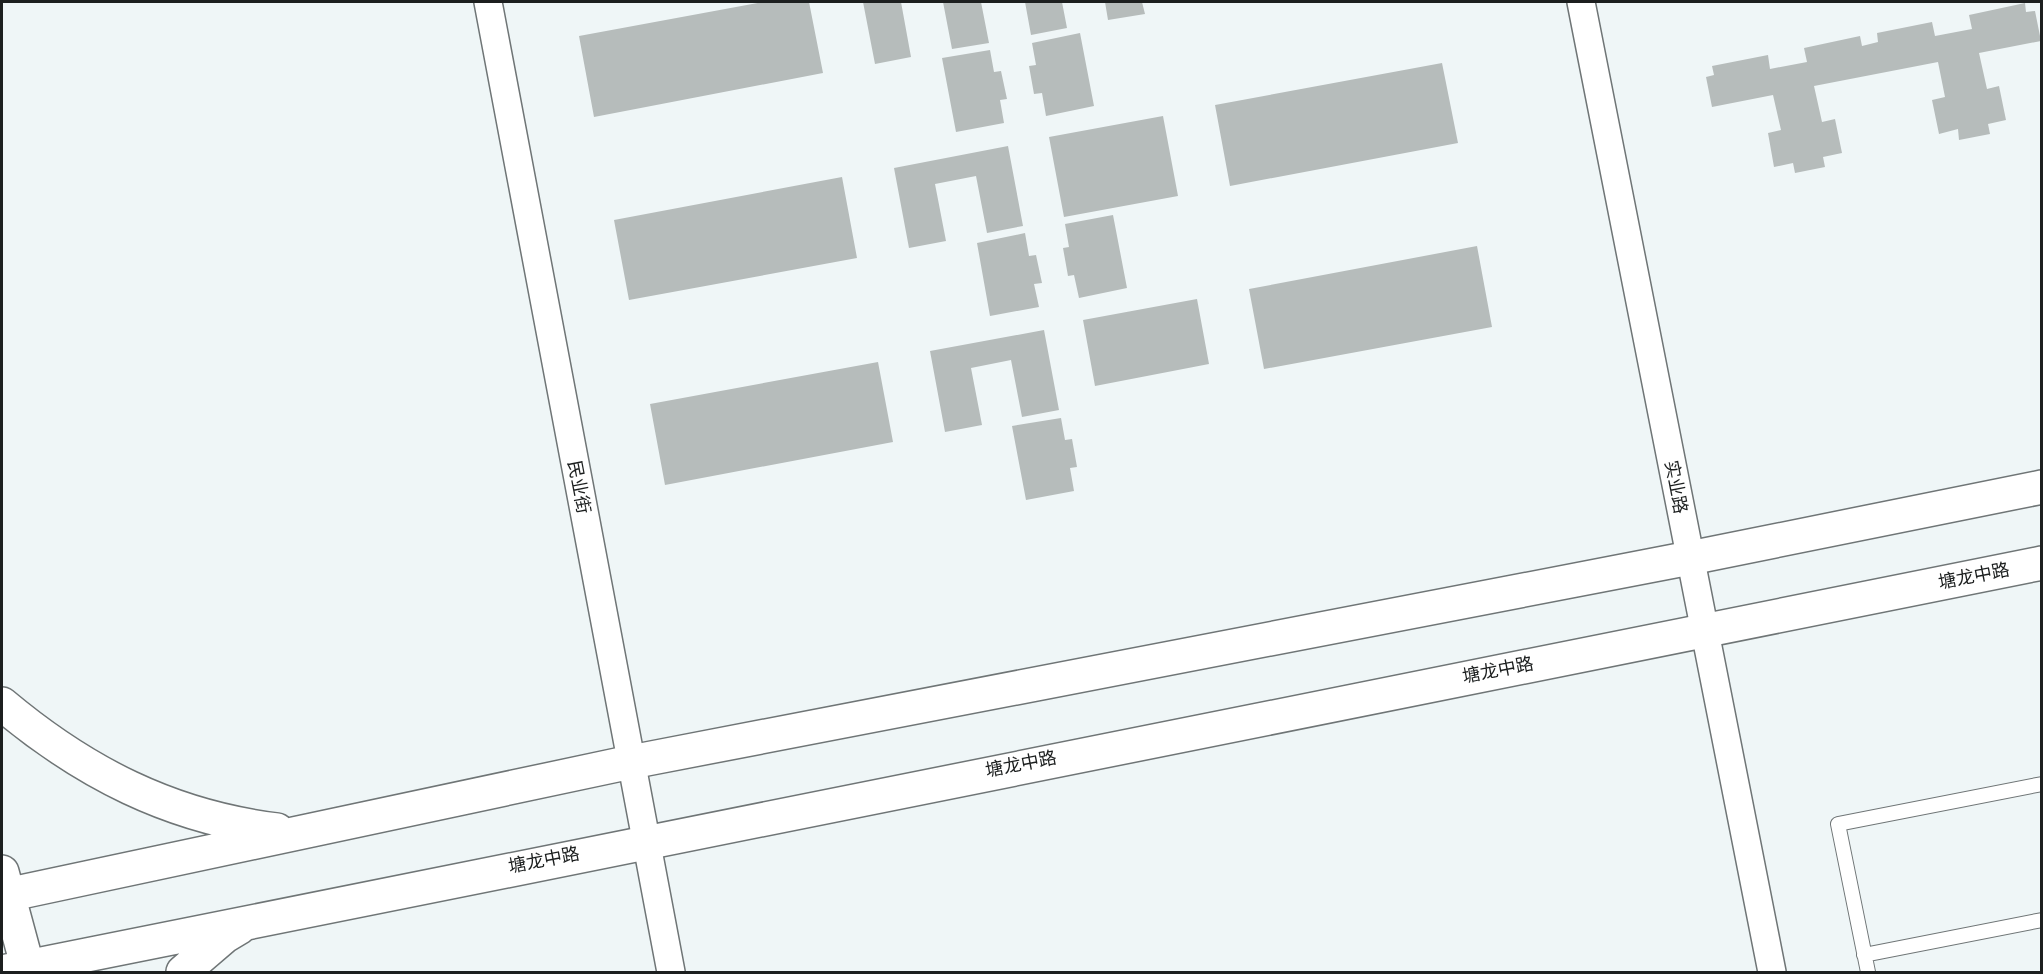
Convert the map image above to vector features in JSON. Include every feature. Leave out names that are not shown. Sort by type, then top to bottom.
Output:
[{"type":"main road","points":[[20,970],[4,887],[297,833],[631,762],[1690,558],[2042,487]]},
{"type":"main road","name":"塘龙中路","points":[[20,970],[255,918],[646,839],[2042,563]]},
{"type":"main road","points":[[2,704],[66,754],[138,792],[216,819],[256,828],[297,833]]},
{"type":"main road","points":[[183,972],[225,936],[255,918]]},
{"type":"street","name":"民业街","points":[[488,2],[670,972]]},
{"type":"street","name":"实业路","points":[[1581,2],[1772,972]]},
{"type":"lane","points":[[1868,972],[1838,824],[2042,784]]},
{"type":"lane","points":[[1864,955],[2042,920]]},
{"type":"building","points":[[763,2],[809,2],[823,73],[594,117],[579,36]]},
{"type":"building","points":[[863,2],[901,2],[911,57],[875,64]]},
{"type":"building","points":[[943,2],[981,2],[989,43],[952,49]]},
{"type":"building","points":[[1025,2],[1062,2],[1067,28],[1031,35]]},
{"type":"building","points":[[1105,2],[1142,2],[1145,14],[1108,20]]},
{"type":"building","points":[[2025,3],[2026,12],[2035,11],[2041,41],[1979,53],[1987,89],[1999,86],[2006,120],[1988,124],[1990,134],[1959,140],[1958,129],[1939,134],[1932,100],[1945,97],[1938,62],[1814,86],[1822,122],[1835,119],[1842,153],[1823,157],[1825,167],[1795,173],[1793,163],[1774,167],[1768,133],[1781,130],[1773,95],[1712,107],[1706,77],[1714,75],[1712,66],[1768,55],[1770,69],[1807,62],[1804,48],[1860,36],[1862,46],[1878,42],[1877,33],[1932,22],[1935,36],[1972,29],[1969,15]]},
{"type":"building","points":[[1080,33],[1094,106],[1046,116],[1042,93],[1034,94],[1029,66],[1036,65],[1032,43]]},
{"type":"building","points":[[990,50],[994,72],[1001,71],[1007,99],[1000,100],[1004,123],[956,132],[942,58]]},
{"type":"building","points":[[1442,63],[1458,143],[1230,186],[1215,105]]},
{"type":"building","points":[[1163,116],[1178,196],[1064,217],[1049,137]]},
{"type":"building","points":[[1008,146],[1023,226],[987,233],[976,176],[935,184],[946,241],[909,248],[894,168]]},
{"type":"building","points":[[842,177],[857,258],[629,300],[614,220]]},
{"type":"building","points":[[1113,215],[1127,288],[1079,298],[1074,275],[1068,276],[1063,248],[1069,247],[1065,224]]},
{"type":"building","points":[[1025,233],[1029,256],[1036,255],[1042,283],[1034,284],[1039,307],[990,316],[977,243]]},
{"type":"building","points":[[1477,246],[1492,327],[1264,369],[1249,289]]},
{"type":"building","points":[[1197,299],[1209,364],[1095,386],[1083,320]]},
{"type":"building","points":[[1044,330],[1059,410],[1022,417],[1011,360],[971,368],[982,425],[945,432],[930,351]]},
{"type":"building","points":[[878,362],[893,442],[665,485],[650,404]]},
{"type":"building","points":[[1061,418],[1065,440],[1072,439],[1077,467],[1070,468],[1074,491],[1026,500],[1012,426]]}]
